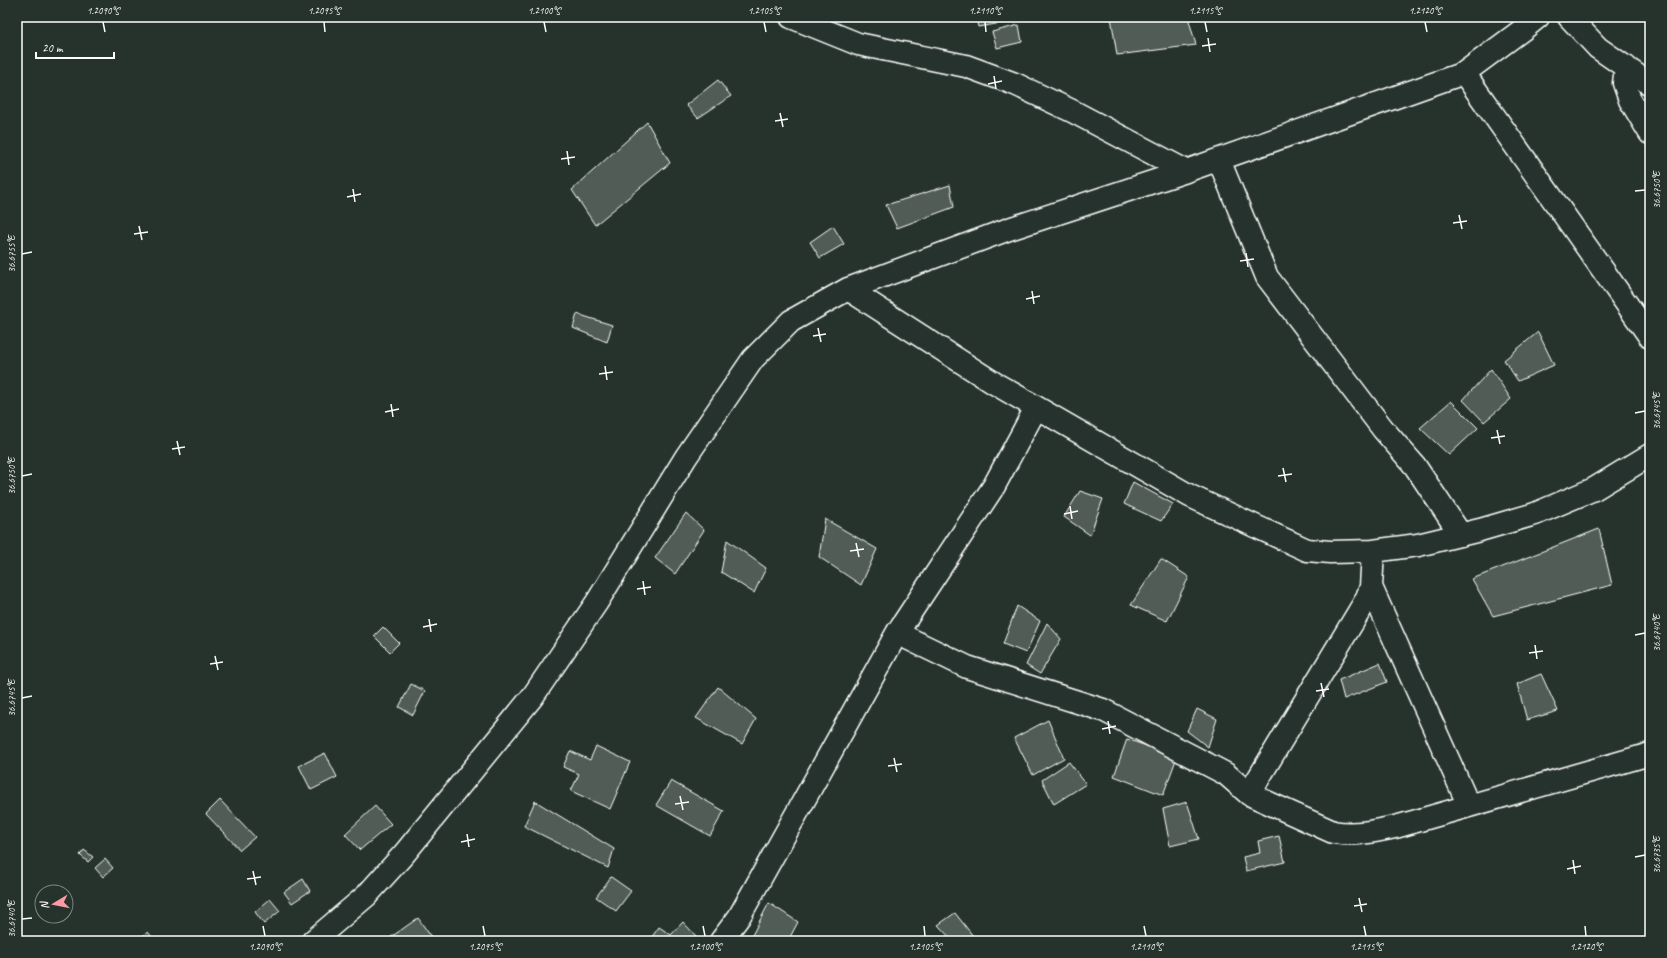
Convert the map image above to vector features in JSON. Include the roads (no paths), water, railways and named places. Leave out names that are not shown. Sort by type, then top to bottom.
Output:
[{"type":"street","points":[[791,17],[858,44],[966,66],[1015,84],[1072,111],[1186,171]]},
{"type":"street","points":[[312,941],[366,896],[404,854],[533,696],[597,602],[686,457],[753,359],[791,321],[848,289],[1009,229],[1186,171],[1464,73],[1538,17]]},
{"type":"street","points":[[1569,17],[1598,48],[1650,84]]},
{"type":"street","points":[[1626,67],[1624,83],[1630,100],[1650,133]]},
{"type":"street","points":[[1464,73],[1650,338]]},
{"type":"street","points":[[1218,160],[1267,277],[1383,429],[1415,466],[1460,535]]},
{"type":"street","points":[[848,289],[994,383],[1190,496],[1307,550],[1330,552],[1373,551],[1418,545],[1460,535],[1535,514],[1588,492],[1650,455]]},
{"type":"street","points":[[721,941],[739,918],[897,633],[994,486],[1036,408]]},
{"type":"street","points":[[1249,794],[1366,600],[1371,587],[1373,551]]},
{"type":"street","points":[[1371,587],[1469,806]]},
{"type":"street","points":[[897,633],[967,668],[1103,710],[1226,774],[1249,794],[1333,832],[1347,835],[1366,834],[1393,827],[1650,754]]}]
